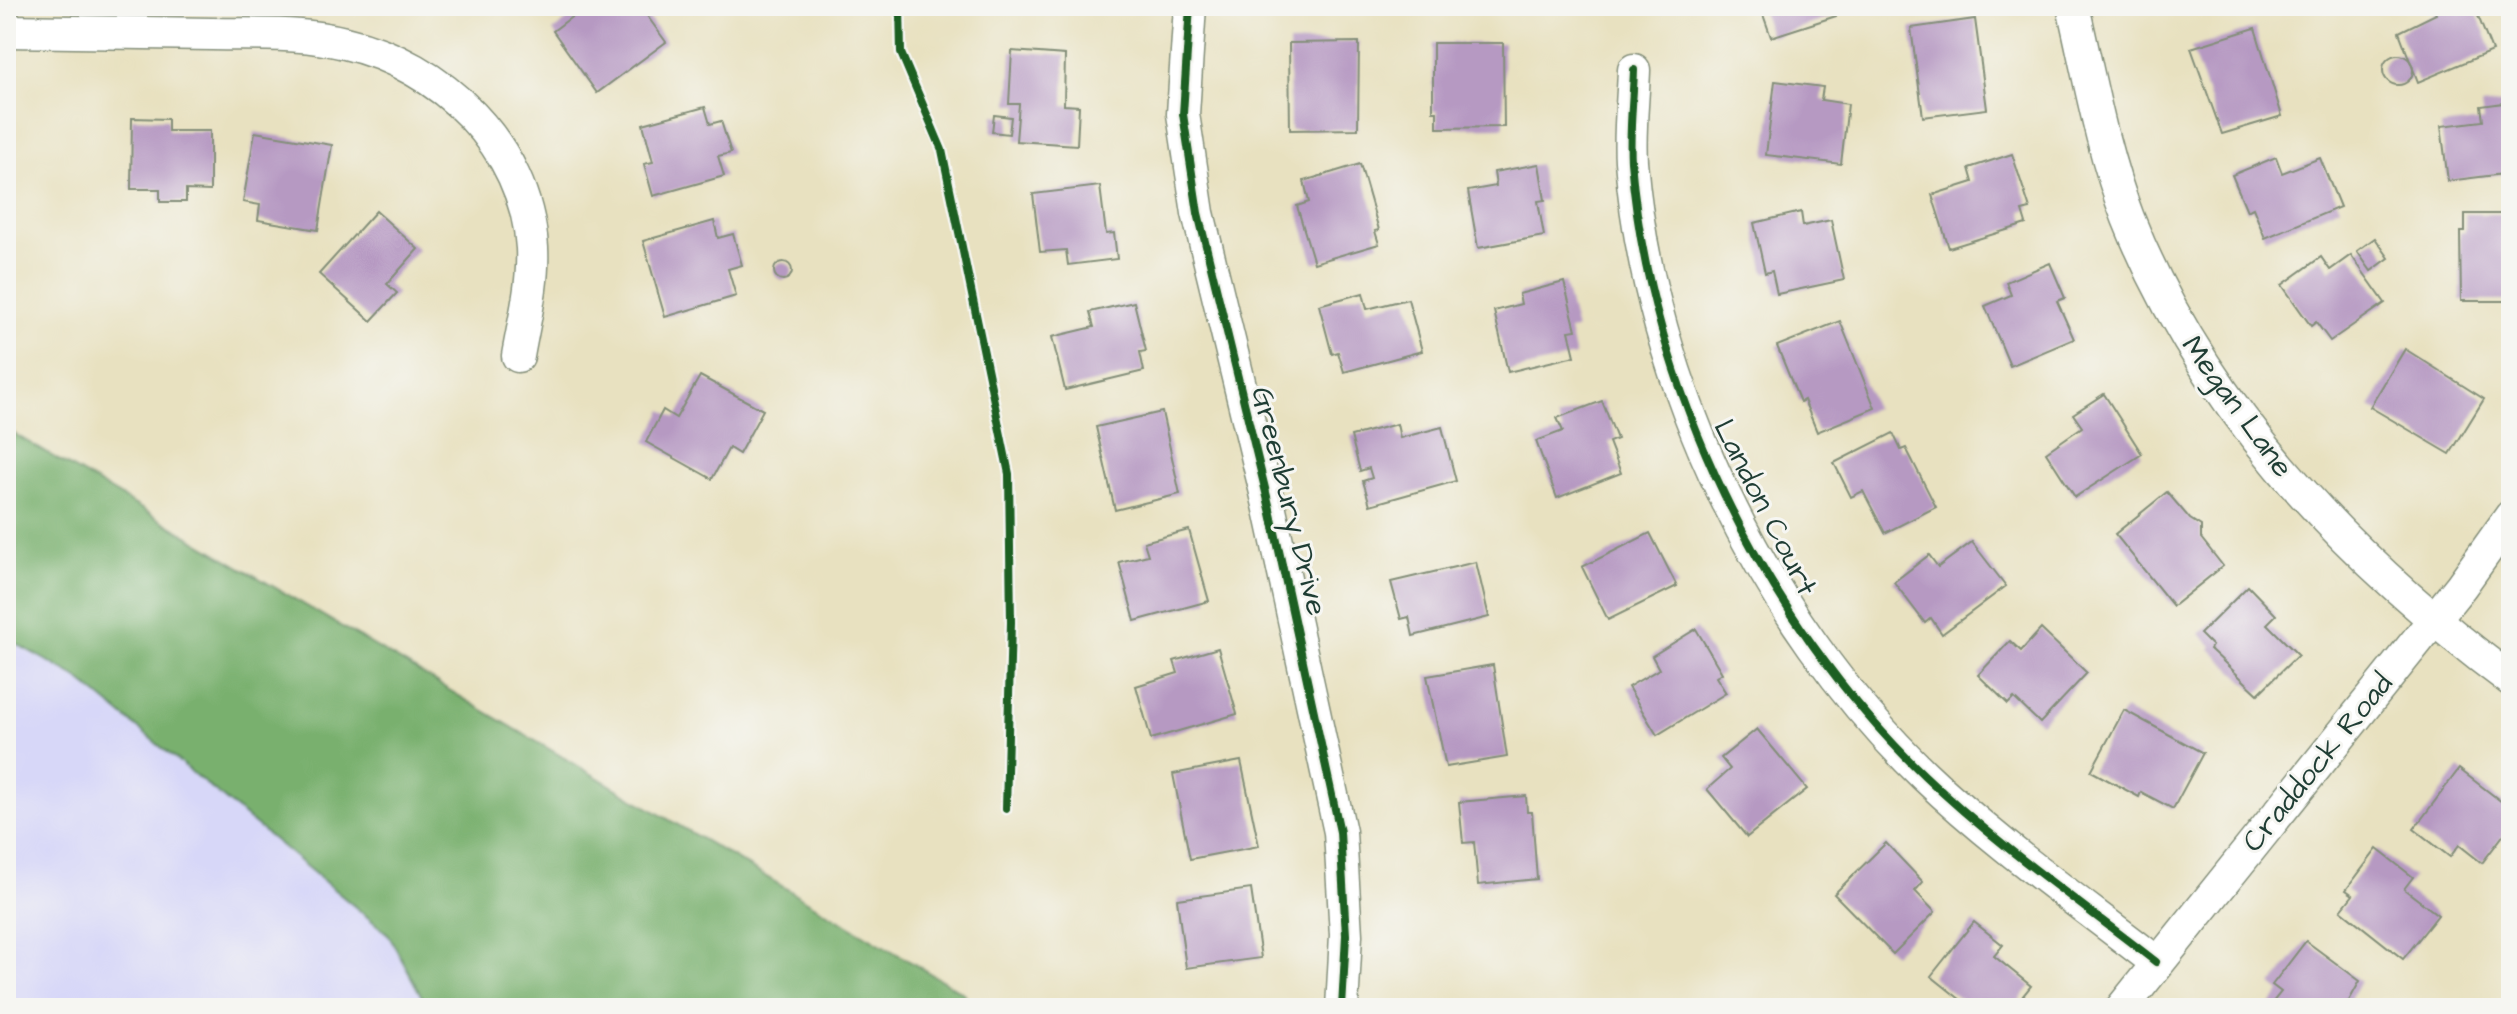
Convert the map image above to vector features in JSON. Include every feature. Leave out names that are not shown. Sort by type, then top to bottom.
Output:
[{"type":"street","name":"Greenbury Drive","points":[[1190,6],[1183,114],[1198,213],[1232,368],[1270,509],[1340,832],[1346,935],[1342,1008]]},
{"type":"street","name":"Megan Lane","points":[[2073,6],[2127,216],[2205,371],[2261,446],[2328,522],[2432,620],[2511,680]]},
{"type":"street","points":[[6,31],[291,35],[344,42],[402,62],[474,115],[509,166],[526,211],[532,248],[531,285],[518,356]]},
{"type":"street","name":"Landon Court","points":[[1634,70],[1631,159],[1645,254],[1663,341],[1726,496],[1770,581],[1868,716],[1924,775],[1978,824],[2156,962]]},
{"type":"street","name":"Craddock Road","points":[[2122,1008],[2432,620],[2511,516]]},
{"type":"shaded area","points":[[6,638],[76,677],[388,934],[428,1008],[6,1008]]},
{"type":"green space","points":[[6,429],[965,994],[963,1008],[428,1008],[388,934],[76,677],[6,638]]},
{"type":"building","points":[[586,6],[640,6],[666,42],[597,93],[553,31]]},
{"type":"building","points":[[1760,6],[1833,6],[1836,16],[1771,37]]},
{"type":"building","points":[[2433,6],[2474,6],[2492,51],[2418,82],[2399,32],[2436,14]]},
{"type":"building","points":[[1975,19],[1987,109],[1923,117],[1911,28]]},
{"type":"building","points":[[2255,28],[2282,116],[2222,134],[2191,48]]},
{"type":"building","points":[[1359,42],[1358,129],[1290,130],[1289,43]]},
{"type":"building","points":[[1433,43],[1503,43],[1504,127],[1437,128],[1437,111],[1433,111]]},
{"type":"building","points":[[1012,51],[1065,55],[1064,105],[1079,106],[1077,145],[1016,141],[1019,104],[1009,104]]},
{"type":"building","points":[[2398,55],[2404,56],[2412,64],[2412,76],[2404,84],[2398,85],[2392,84],[2384,76],[2383,70],[2384,64],[2392,56]]},
{"type":"building","points":[[1775,81],[1823,87],[1821,100],[1848,104],[1841,164],[1766,155]]},
{"type":"building","points":[[2511,102],[2511,173],[2448,181],[2441,126],[2483,121],[2481,106]]},
{"type":"building","points":[[705,107],[710,124],[721,121],[731,153],[718,156],[724,176],[653,196],[644,164],[653,162],[643,124]]},
{"type":"building","points":[[994,115],[1011,117],[1009,134],[992,132]]},
{"type":"building","points":[[132,118],[168,119],[168,131],[210,131],[210,191],[186,190],[186,202],[160,202],[160,189],[131,189]]},
{"type":"building","points":[[255,132],[332,145],[318,230],[258,220],[260,205],[243,202]]},
{"type":"building","points":[[2012,154],[2030,209],[2022,211],[2026,224],[1949,248],[1932,195],[1973,182],[1969,168]]},
{"type":"building","points":[[2276,157],[2282,173],[2320,158],[2340,207],[2265,238],[2253,208],[2247,211],[2232,175]]},
{"type":"building","points":[[1360,164],[1379,230],[1375,231],[1379,244],[1314,263],[1297,206],[1309,202],[1304,181]]},
{"type":"building","points":[[1539,164],[1545,200],[1538,201],[1544,236],[1478,248],[1468,191],[1496,186],[1494,172]]},
{"type":"building","points":[[1100,186],[1106,234],[1114,233],[1117,259],[1068,265],[1066,250],[1040,252],[1033,194]]},
{"type":"building","points":[[376,211],[418,249],[387,284],[397,293],[371,321],[319,274]]},
{"type":"building","points":[[1801,212],[1803,226],[1831,220],[1844,280],[1777,294],[1772,271],[1765,273],[1754,223]]},
{"type":"building","points":[[2465,214],[2511,214],[2511,301],[2461,301],[2460,232],[2465,232]]},
{"type":"building","points":[[714,221],[718,238],[733,234],[742,265],[728,269],[736,296],[665,317],[643,241]]},
{"type":"building","points":[[2375,238],[2389,258],[2371,271],[2357,251]]},
{"type":"building","points":[[2351,255],[2385,303],[2330,341],[2316,322],[2311,326],[2282,285],[2321,257],[2330,270]]},
{"type":"building","points":[[783,262],[792,271],[783,280],[774,271]]},
{"type":"building","points":[[2050,263],[2065,298],[2057,301],[2074,339],[2010,366],[1985,306],[2011,295],[2006,282]]},
{"type":"building","points":[[1564,282],[1576,330],[1569,331],[1575,356],[1508,372],[1494,311],[1521,304],[1519,294]]},
{"type":"building","points":[[1363,293],[1367,309],[1408,299],[1422,351],[1344,372],[1338,352],[1332,354],[1319,305]]},
{"type":"building","points":[[1134,302],[1146,351],[1140,352],[1144,371],[1065,390],[1052,337],[1094,327],[1090,312]]},
{"type":"building","points":[[1840,321],[1875,408],[1817,432],[1804,400],[1800,402],[1777,346]]},
{"type":"building","points":[[2405,349],[2484,399],[2450,454],[2370,407]]},
{"type":"building","points":[[700,376],[763,410],[739,454],[729,448],[712,479],[646,442],[663,410],[676,418]]},
{"type":"building","points":[[2104,394],[2142,454],[2075,497],[2046,452],[2082,427],[2073,414]]},
{"type":"building","points":[[1602,401],[1617,439],[1609,442],[1621,473],[1557,498],[1536,441],[1563,431],[1557,418]]},
{"type":"building","points":[[1162,412],[1180,494],[1115,510],[1096,427]]},
{"type":"building","points":[[1397,424],[1400,438],[1442,427],[1456,481],[1370,505],[1363,481],[1372,478],[1369,468],[1360,471],[1351,436]]},
{"type":"building","points":[[1893,433],[1901,450],[1906,448],[1936,507],[1885,533],[1863,491],[1851,497],[1834,463]]},
{"type":"building","points":[[2167,492],[2190,519],[2201,526],[2201,538],[2223,566],[2173,606],[2115,534]]},
{"type":"building","points":[[1189,530],[1209,601],[1135,621],[1119,562],[1148,555],[1144,542]]},
{"type":"building","points":[[1650,533],[1677,586],[1608,620],[1582,567]]},
{"type":"building","points":[[1972,542],[2006,586],[1942,634],[1931,618],[1925,623],[1894,582],[1929,555],[1938,567]]},
{"type":"building","points":[[1476,562],[1489,617],[1413,636],[1409,617],[1401,619],[1391,582]]},
{"type":"building","points":[[2248,586],[2276,615],[2267,624],[2298,655],[2258,694],[2210,649],[2212,646],[2200,634]]},
{"type":"building","points":[[1696,629],[1722,673],[1716,677],[1726,693],[1657,735],[1628,687],[1659,669],[1652,656]]},
{"type":"building","points":[[2041,629],[2087,673],[2040,723],[2014,698],[2008,704],[1978,675],[2010,641],[2021,651]]},
{"type":"building","points":[[1218,648],[1237,714],[1151,739],[1136,686],[1178,673],[1174,661]]},
{"type":"building","points":[[1493,665],[1507,757],[1446,767],[1427,676]]},
{"type":"building","points":[[2124,710],[2203,753],[2173,809],[2141,792],[2139,797],[2091,771]]},
{"type":"building","points":[[1757,729],[1807,789],[1747,837],[1707,789],[1730,769],[1721,758]]},
{"type":"building","points":[[1241,761],[1259,846],[1190,859],[1173,774]]},
{"type":"building","points":[[2459,769],[2511,809],[2511,825],[2482,863],[2459,845],[2450,857],[2414,829]]},
{"type":"building","points":[[1526,796],[1527,812],[1532,812],[1537,879],[1478,885],[1474,842],[1463,843],[1459,802]]},
{"type":"building","points":[[1886,843],[1923,882],[1915,891],[1935,912],[1893,954],[1834,894]]},
{"type":"building","points":[[2377,849],[2413,877],[2404,889],[2438,915],[2403,959],[2341,910],[2353,895],[2346,890]]},
{"type":"building","points":[[1251,889],[1261,958],[1186,968],[1177,899]]},
{"type":"building","points":[[1974,922],[2003,945],[1994,956],[2031,986],[2013,1008],[1971,1008],[1931,976]]},
{"type":"building","points":[[2306,941],[2360,981],[2345,1008],[2268,1008],[2281,992],[2272,985]]},
{"type":"cycle path","points":[[900,6],[901,53],[942,150],[1009,474],[1011,622],[1006,809]]},
{"type":"cycle path","points":[[1190,6],[1183,114],[1198,213],[1270,509],[1340,832],[1346,935],[1342,1008]]},
{"type":"cycle path","points":[[1634,70],[1631,161],[1642,245],[1662,329],[1689,413],[1724,494],[1766,572],[1813,646],[1867,714],[1925,776],[2009,849],[2156,962]]}]
